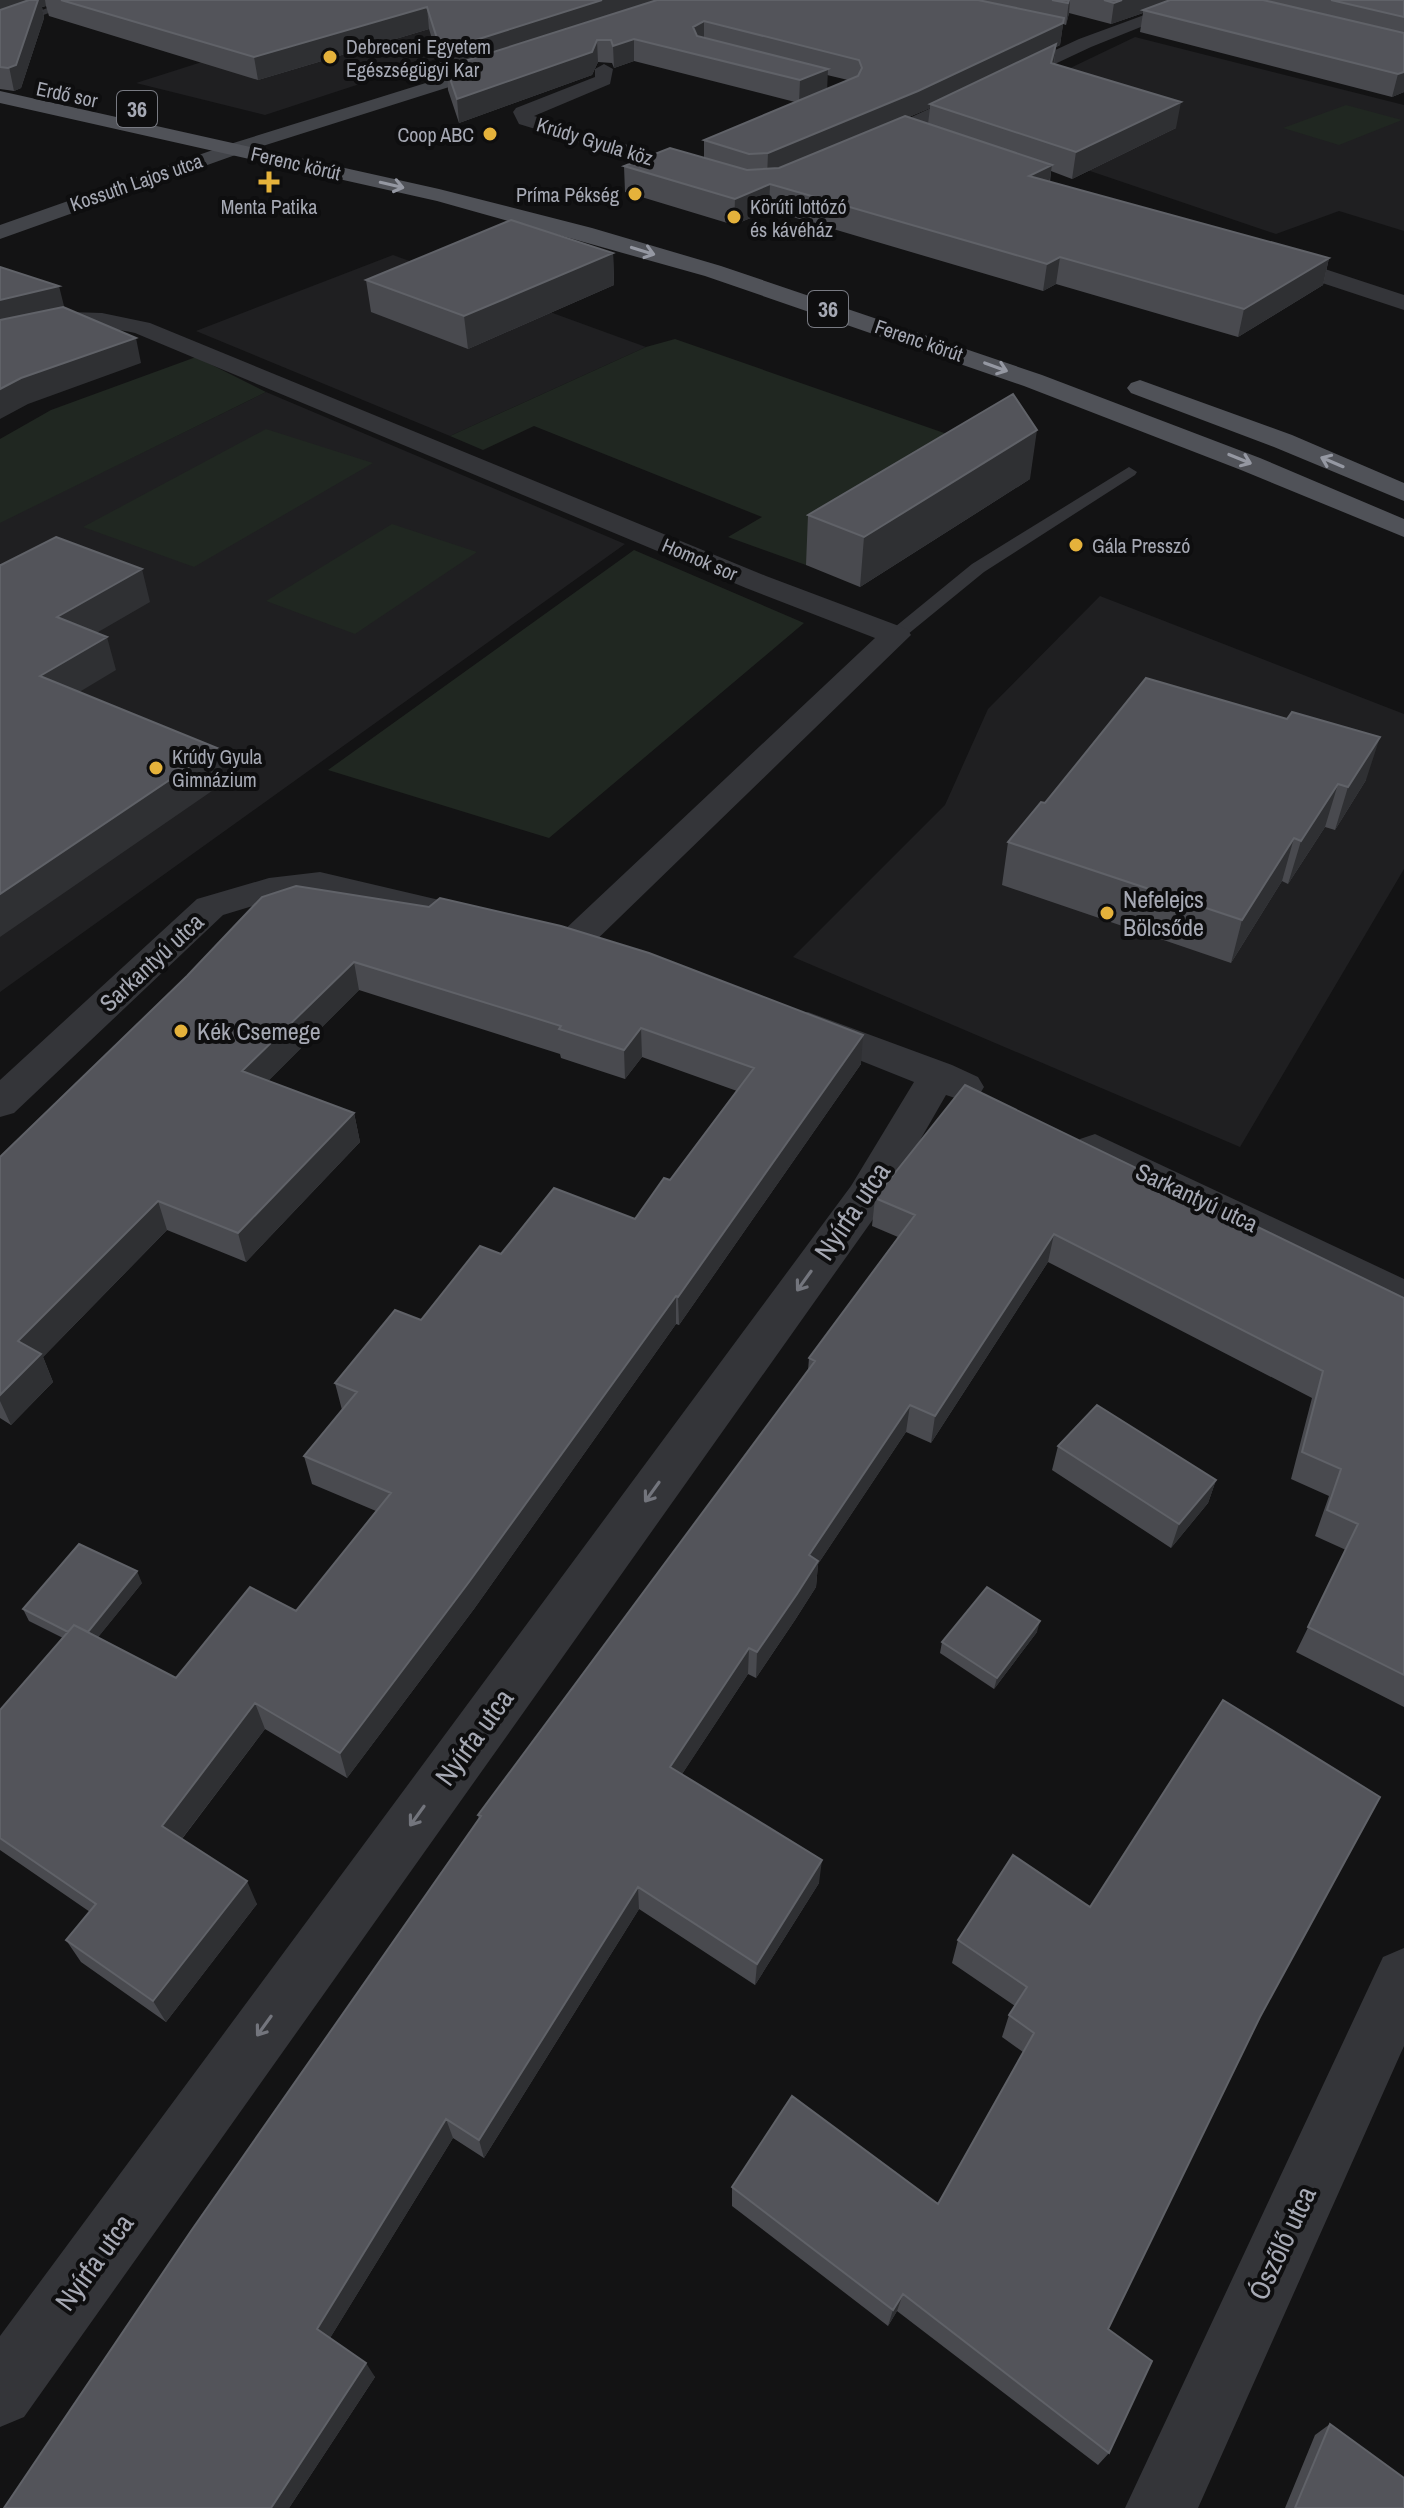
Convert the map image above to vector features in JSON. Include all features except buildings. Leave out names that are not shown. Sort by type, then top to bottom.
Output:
[{"type":"main road","name":"Kossuth Lajos utca","points":[[0,232],[234,149],[525,57]]},
{"type":"main road","name":"Erdő sor","points":[[0,79],[274,138]]},
{"type":"main road","name":"Erdő sor","points":[[0,97],[234,149]]},
{"type":"main road","name":"Ferenc körút","points":[[274,138],[452,177]]},
{"type":"main road","name":"Ferenc körút","points":[[234,149],[584,233],[801,300],[1041,383],[1246,461],[1404,529]]},
{"type":"main road","points":[[1114,378],[1283,441],[1404,493]]},
{"type":"street","points":[[854,150],[1095,39],[1207,1]]},
{"type":"street","points":[[1067,33],[1095,39]]},
{"type":"street","name":"Krúdy Gyula köz","points":[[604,69],[604,80],[536,105],[523,112],[526,120],[717,178]]},
{"type":"street","points":[[901,130],[929,140]]},
{"type":"street","name":"Krúdy Gyula köz","points":[[675,166],[700,155]]},
{"type":"street","points":[[1254,252],[1404,303]]},
{"type":"street","name":"Homok sor","points":[[0,337],[60,318],[90,317],[142,328],[756,582],[896,635]]},
{"type":"street","points":[[619,956],[558,939],[896,635]]},
{"type":"street","name":"Sarkantyú utca","points":[[0,1103],[210,907],[269,889],[320,883],[499,925]]},
{"type":"street","points":[[779,1014],[938,1075],[994,1101]]},
{"type":"street","name":"Nyírfa utca","points":[[0,2393],[866,1197],[938,1075]]},
{"type":"street","name":"Sarkantyú utca","points":[[1064,1134],[1404,1299]]},
{"type":"street","name":"Ószőlő utca","points":[[1161,2508],[1404,1978]]},
{"type":"lane","points":[[0,28],[79,0]]},
{"type":"lane","points":[[896,635],[978,568],[1129,472]]},
{"type":"shaded area","name":"Debreceni Egyetem Egészségügyi Kar","points":[[616,0],[265,115],[136,83],[299,31]]},
{"type":"shaded area","points":[[1135,37],[1404,105],[1404,231],[1339,211],[1276,234],[1040,154],[987,108]]},
{"type":"shaded area","points":[[1346,105],[1402,120],[1339,145],[1283,128]]},
{"type":"shaded area","points":[[393,255],[646,347],[450,436],[196,331]]},
{"type":"shaded area","points":[[675,339],[947,434],[806,565],[728,537],[762,517],[534,426],[483,450],[450,436],[646,347]]},
{"type":"shaded area","points":[[196,357],[266,392],[0,523],[0,439],[51,410]]},
{"type":"shaded area","name":"Krúdy Gyula Gimnázium","points":[[266,392],[625,544],[0,992],[0,522]]},
{"type":"shaded area","points":[[266,429],[373,463],[194,567],[83,527]]},
{"type":"shaded area","points":[[392,524],[477,552],[355,634],[266,601]]},
{"type":"shaded area","points":[[634,550],[804,623],[549,838],[328,770]]},
{"type":"shaded area","name":"Nefelejcs Bölcsőde","points":[[1100,596],[1404,714],[1404,869],[1240,1147],[793,957],[945,805],[988,709]]},
{"type":"place","name":"Debreceni Egyetem Egészségügyi Kar","points":[[330,57]]},
{"type":"place","name":"Coop ABC","points":[[490,134]]},
{"type":"place","name":"Menta Patika","points":[[269,182]]},
{"type":"place","name":"Príma Pékség","points":[[635,194]]},
{"type":"place","name":"Körúti lottózó és kávéház","points":[[734,217]]},
{"type":"place","name":"Gála Presszó","points":[[1076,545]]},
{"type":"place","name":"Krúdy Gyula Gimnázium","points":[[156,768]]},
{"type":"place","name":"Nefelejcs Bölcsőde","points":[[1107,913]]},
{"type":"place","name":"Kék Csemege","points":[[181,1031]]}]
